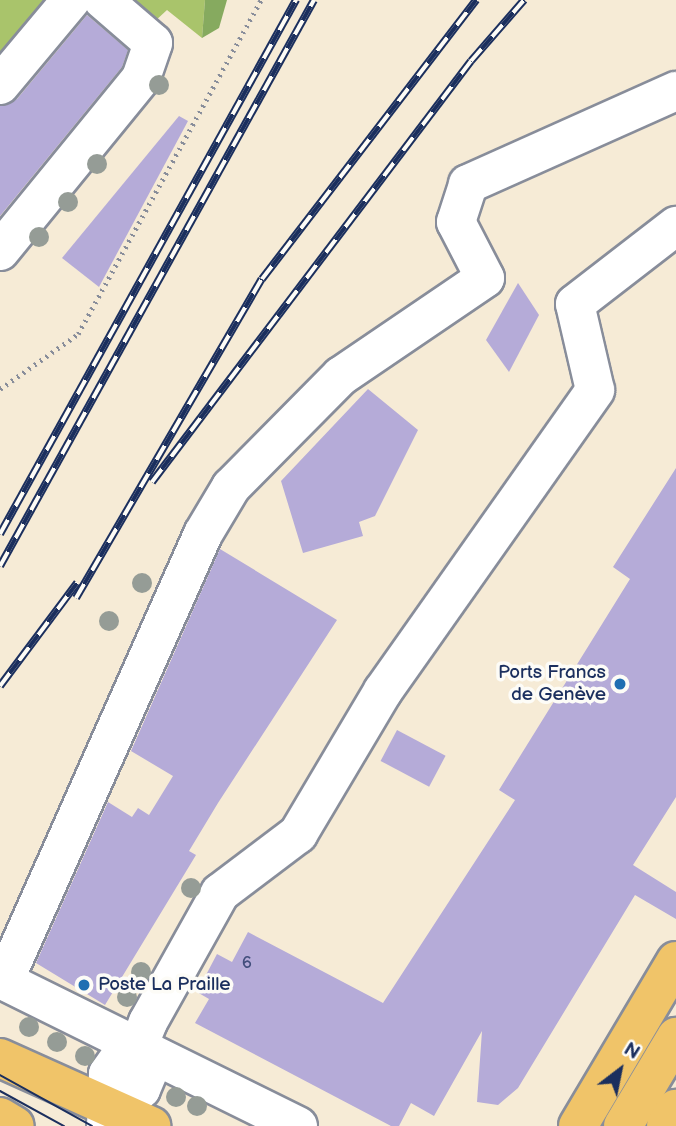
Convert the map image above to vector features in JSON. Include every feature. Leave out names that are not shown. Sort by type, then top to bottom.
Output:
[{"type":"main road","points":[[578,1126],[626,1020],[676,961]]},
{"type":"main road","points":[[623,1126],[676,1037]]},
{"type":"main road","points":[[0,1058],[109,1118],[151,1126]]},
{"type":"main road","points":[[666,1126],[676,1109]]},
{"type":"main road","points":[[0,1117],[15,1126]]},
{"type":"lane","points":[[0,85],[71,0]]},
{"type":"lane","points":[[0,251],[141,78],[153,43],[103,0]]},
{"type":"lane","points":[[298,1126],[4,981],[209,522],[231,487],[298,413],[366,356],[485,278],[456,222],[468,184],[676,91]]},
{"type":"lane","points":[[138,1047],[220,893],[298,834],[383,691],[595,390],[575,304],[676,226]]},
{"type":"lane","points":[[109,1118],[141,1089],[149,1070],[138,1047]]},
{"type":"path","points":[[0,389],[65,349],[78,334],[261,0]]},
{"type":"green space","points":[[0,0],[52,0],[0,66]]},
{"type":"green space","points":[[126,0],[205,0],[202,38],[167,10],[154,22]]},
{"type":"green space","points":[[205,0],[227,0],[219,28],[202,38]]},
{"type":"building","points":[[87,15],[128,50],[122,67],[0,216],[0,106],[17,99]]},
{"type":"building","points":[[179,116],[188,121],[99,287],[62,258]]},
{"type":"building","points":[[518,283],[539,315],[509,372],[486,340]]},
{"type":"building","points":[[368,389],[418,430],[375,516],[359,522],[363,536],[303,553],[281,481]]},
{"type":"building","name":"Ports Francs de Genève","points":[[676,468],[676,797],[633,865],[676,892],[676,919],[635,895],[518,1088],[498,1105],[477,1102],[482,1031],[434,1116],[411,1103],[399,1126],[391,1126],[195,1023],[209,999],[197,992],[217,954],[232,962],[248,932],[383,1003],[515,800],[499,790],[630,579],[613,567]]},
{"type":"building","points":[[220,549],[337,620],[189,851],[196,855],[105,1005],[36,963],[108,802],[132,817],[138,808],[149,815],[173,776],[131,751]]},
{"type":"building","points":[[397,730],[446,756],[429,787],[381,761]]},
{"type":"tram line","points":[[0,1075],[92,1126]]},
{"type":"tram line","points":[[0,1091],[64,1126]]},
{"type":"railway","points":[[0,534],[296,0]]},
{"type":"railway","points":[[0,566],[314,0]]},
{"type":"railway","points":[[76,598],[262,279],[476,0]]},
{"type":"railway","points":[[152,482],[471,61],[524,0]]},
{"type":"railway","points":[[0,686],[77,583]]},
{"type":"place","name":"Ports Francs de Genève","points":[[620,684]]},
{"type":"place","name":"Poste La Praille","points":[[84,985]]}]
